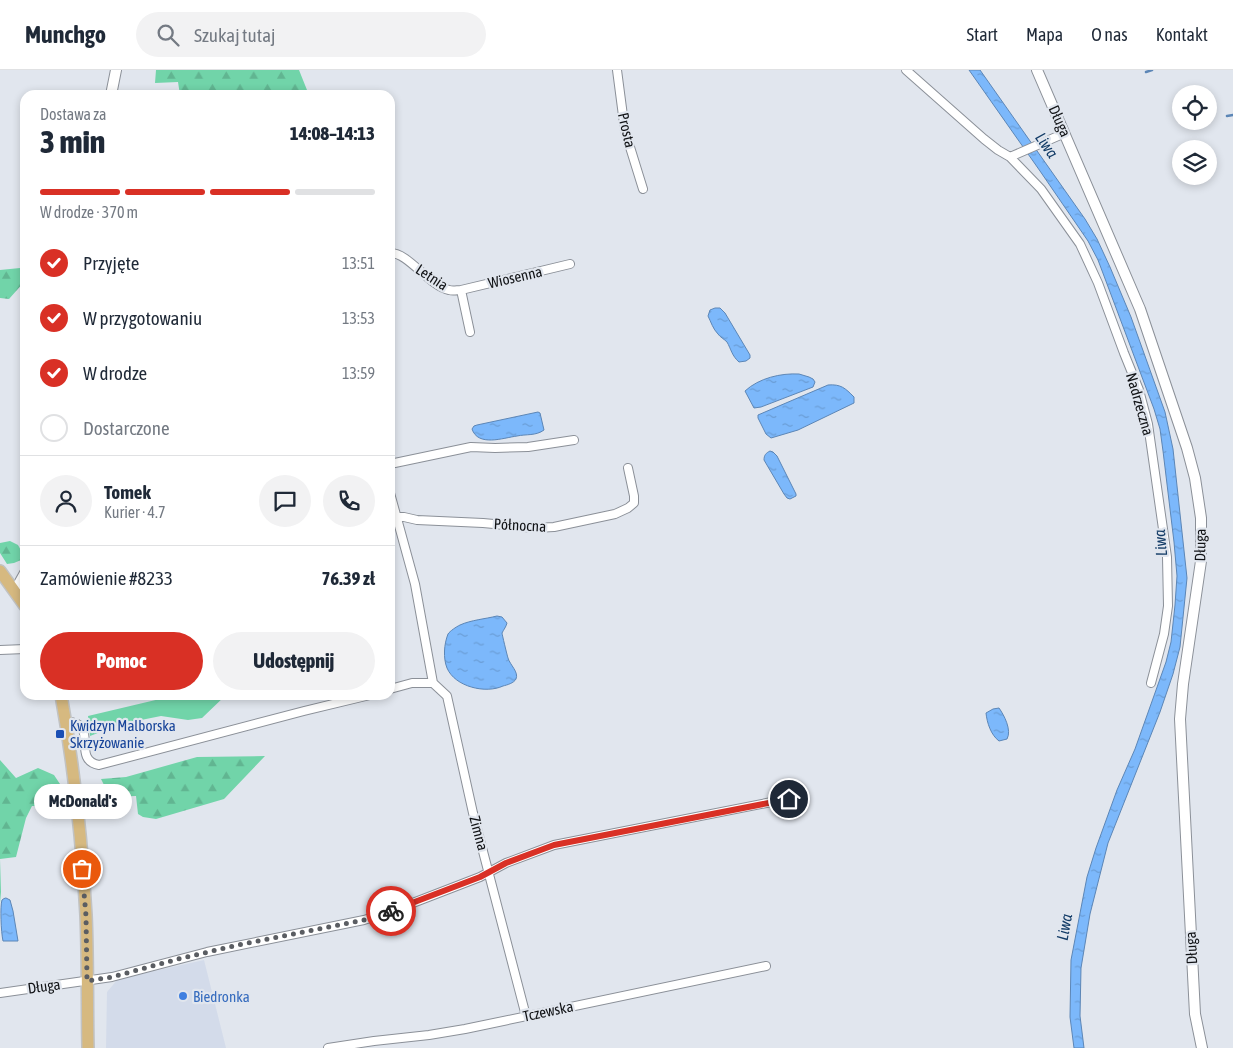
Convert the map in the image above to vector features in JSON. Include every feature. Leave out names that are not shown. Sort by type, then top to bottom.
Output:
[{"type":"main road","points":[[2,574],[20,580]]},
{"type":"main road","points":[[62,700],[76,800],[84,886],[88,1048]]},
{"type":"street","points":[[112,90],[116,70]]},
{"type":"street","name":"Prosta","points":[[617,70],[625,131],[643,189]]},
{"type":"street","name":"Nadrzeczna","points":[[906,70],[998,150],[1010,157],[1041,189],[1080,244],[1098,283],[1144,407],[1167,557],[1168,606],[1164,634],[1151,684]]},
{"type":"street","name":"Długa","points":[[1037,70],[1140,309],[1187,448],[1195,478],[1201,518],[1201,561],[1183,684],[1180,719],[1195,1014],[1202,1048]]},
{"type":"street","points":[[1010,157],[1065,133]]},
{"type":"street","name":"Letnia","points":[[395,253],[401,255],[437,284],[449,290],[461,290],[470,332]]},
{"type":"street","name":"Wiosenna","points":[[461,290],[570,264]]},
{"type":"street","points":[[395,463],[471,447],[528,447],[574,440]]},
{"type":"street","name":"Północna","points":[[397,517],[535,528],[554,527],[615,514],[628,508],[634,503],[634,496],[628,468]]},
{"type":"street","name":"Zimna","points":[[395,510],[415,584],[434,683],[447,696],[473,813],[526,1016]]},
{"type":"street","points":[[2,574],[20,580]]},
{"type":"street","points":[[0,650],[20,649]]},
{"type":"street","points":[[395,688],[412,684],[434,683]]},
{"type":"street","points":[[66,722],[73,722],[82,727],[87,759],[99,765],[349,700]]},
{"type":"street","name":"Długa","points":[[0,993],[112,977],[243,944],[364,920],[433,896],[480,877],[506,863],[554,845],[802,796]]},
{"type":"street","name":"Tczewska","points":[[328,1048],[429,1035],[766,966]]},
{"type":"shaded area","points":[[204,960],[226,1048],[106,1048],[107,992],[118,979]]},
{"type":"green space","points":[[156,70],[299,70],[307,90],[179,90],[178,82],[155,83]]},
{"type":"green space","points":[[20,268],[20,287],[9,299],[0,298],[0,270]]},
{"type":"green space","points":[[10,541],[18,545],[20,549],[20,560],[7,564],[0,553],[0,543]]},
{"type":"green space","points":[[156,700],[221,700],[202,718],[188,720],[161,716],[121,724],[90,736],[88,716]]},
{"type":"green space","points":[[265,756],[224,799],[156,819],[143,817],[138,814],[136,796],[110,797],[101,779],[126,777],[197,757]]},
{"type":"green space","points":[[0,760],[16,778],[38,768],[54,775],[64,790],[65,807],[32,806],[26,818],[16,857],[0,859]]},
{"type":"green space","points":[[0,859],[1,892],[0,903]]},
{"type":"water","points":[[969,70],[980,70],[1085,219],[1097,239],[1131,317],[1165,412],[1173,449],[1187,578],[1180,647],[1160,712],[1108,843],[1090,914],[1081,968],[1080,1016],[1084,1048],[1074,1048],[1070,1017],[1071,960],[1087,877],[1096,848],[1117,790],[1135,749],[1166,662],[1171,642],[1177,576],[1174,542],[1160,429],[1098,260],[1088,241]]},
{"type":"water","points":[[720,308],[725,313],[750,355],[750,358],[746,361],[739,362],[737,360],[727,342],[713,328],[708,316],[710,310]]},
{"type":"water","points":[[799,374],[813,379],[815,382],[813,387],[761,407],[754,408],[745,391],[770,377]]},
{"type":"water","points":[[828,385],[836,385],[845,389],[854,397],[854,403],[798,430],[771,438],[766,434],[758,415]]},
{"type":"water","points":[[540,413],[544,430],[538,433],[485,440],[475,435],[472,429],[477,425]]},
{"type":"water","points":[[770,451],[777,456],[796,494],[796,496],[790,499],[784,494],[764,460],[766,454]]},
{"type":"water","points":[[497,616],[502,617],[507,623],[502,633],[508,658],[517,676],[516,679],[514,682],[488,689],[480,689],[464,684],[451,675],[447,668],[444,651],[448,634],[464,623]]},
{"type":"water","points":[[999,708],[1009,731],[1007,739],[999,741],[990,728],[986,713]]},
{"type":"water","points":[[6,898],[10,900],[18,941],[3,941],[1,908],[2,900]]},
{"type":"waterway","points":[[1146,72],[1152,70]]},
{"type":"waterway","points":[[1227,116],[1233,115]]},
{"type":"way so far","points":[[82,869],[86,916],[87,981],[112,977],[243,944],[364,920],[391,911]]},
{"type":"place","name":"Kwidzyn Malborska Skrzyżowanie","points":[[60,734]]},
{"type":"place","name":"McDonald's","points":[[82,869]]},
{"type":"place","name":"Biedronka","points":[[183,996]]},
{"type":"route","points":[[391,911],[480,877],[506,863],[554,845],[789,799]]},
{"type":"water label","name":"Liwa","points":[[1047,145]]},
{"type":"water label","name":"Liwa","points":[[1160,543]]},
{"type":"water label","name":"Liwa","points":[[1064,927]]}]
